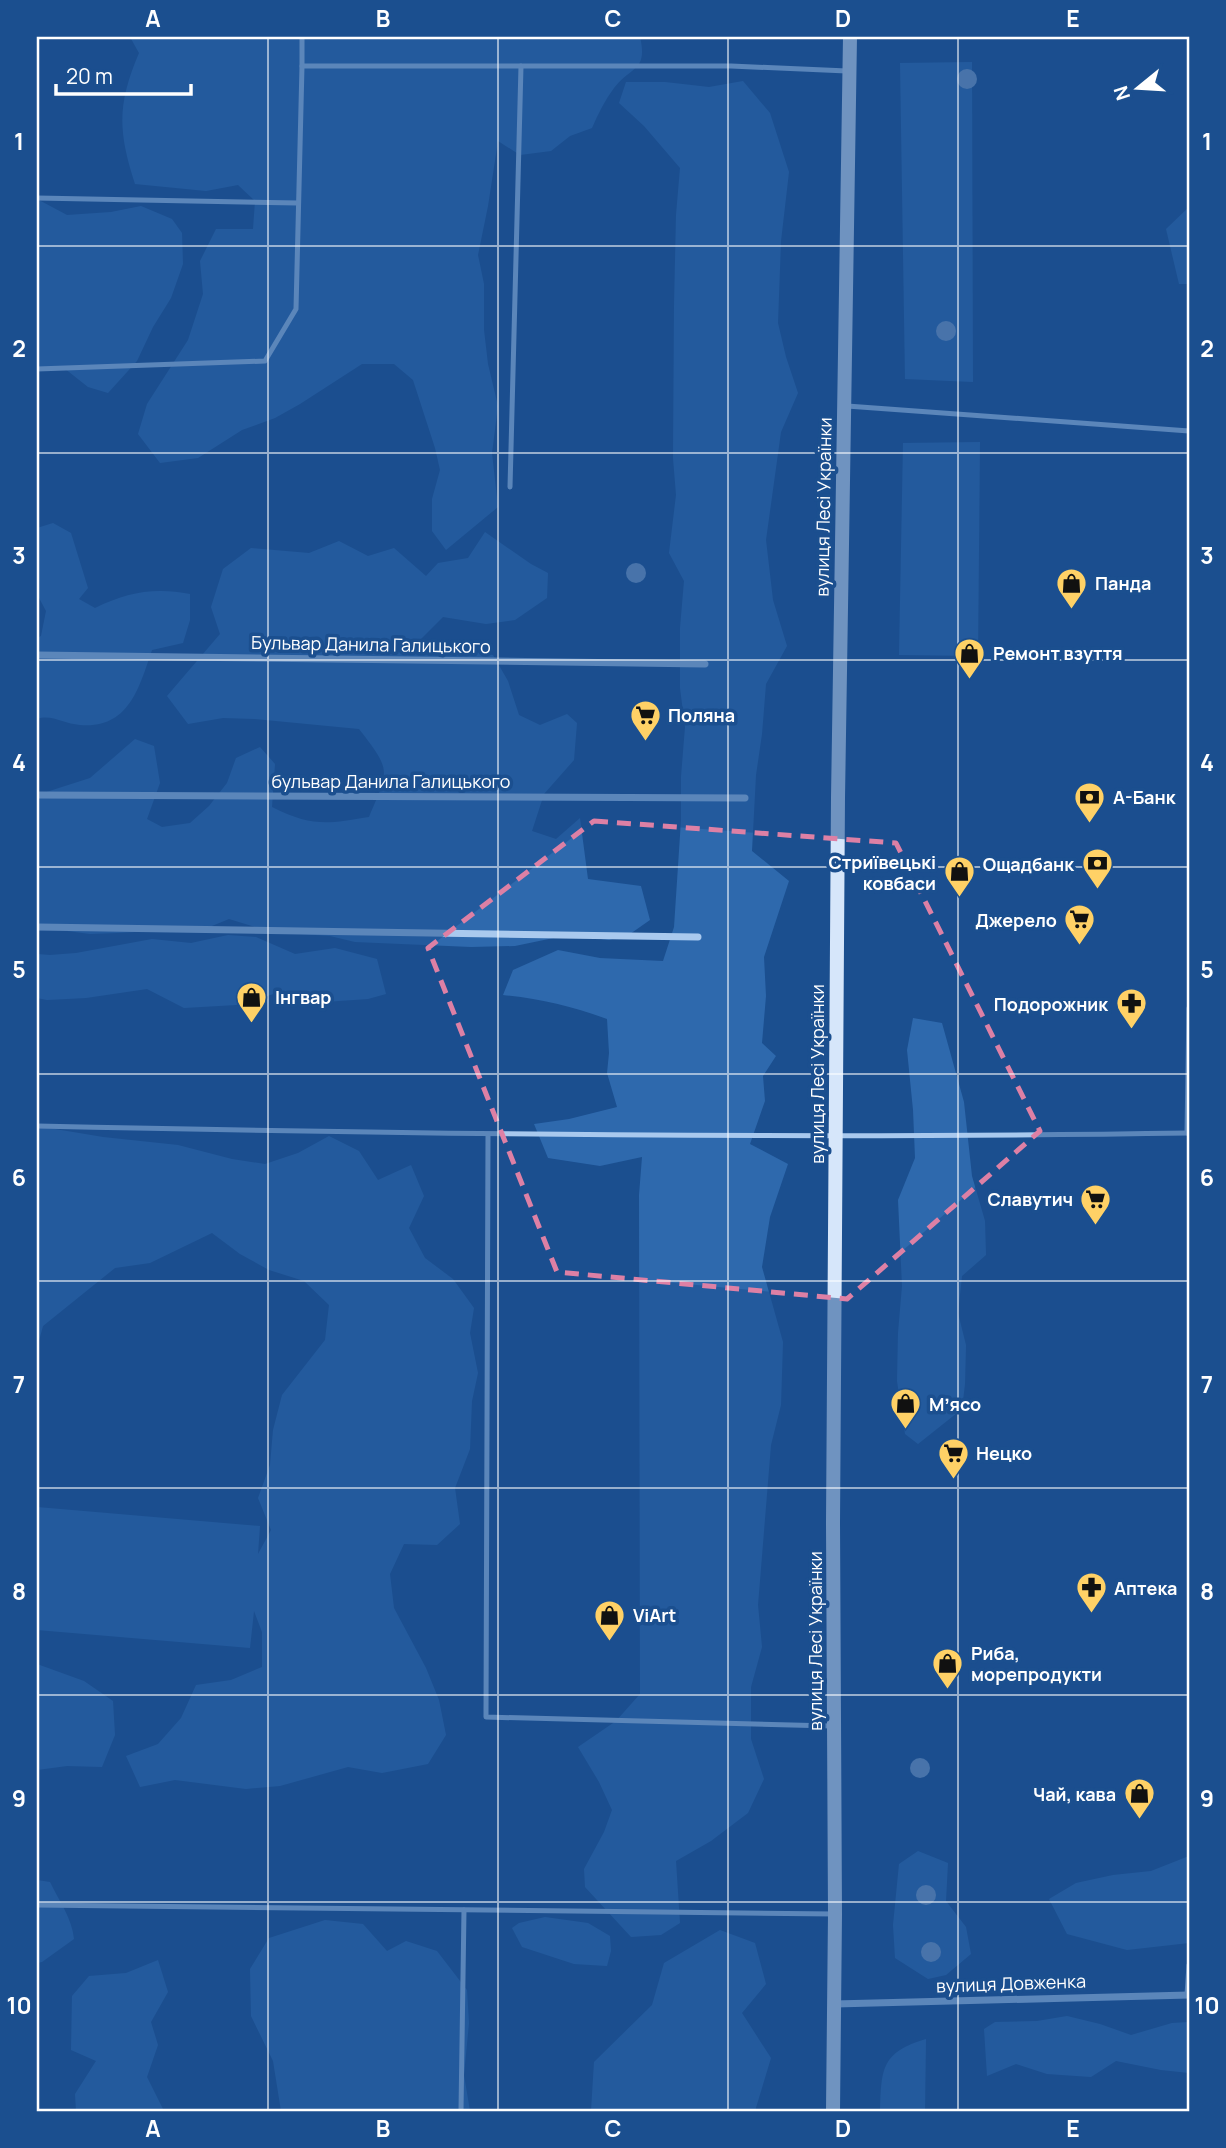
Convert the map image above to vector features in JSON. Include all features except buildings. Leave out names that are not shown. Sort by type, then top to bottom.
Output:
[{"type":"main road","name":"вулиця Лесі Українки","points":[[833,2111],[835,1137],[850,37]]},
{"type":"street","name":"Бульвар Данила Галицького","points":[[37,655],[705,664]]},
{"type":"street","name":"бульвар Данила Галицького","points":[[37,795],[745,797]]},
{"type":"street","points":[[37,927],[698,937]]},
{"type":"street","name":"вулиця Довженка","points":[[834,2004],[1188,1995]]},
{"type":"lane","points":[[37,369],[265,361],[296,309],[302,37]]},
{"type":"lane","points":[[302,66],[731,66],[850,72]]},
{"type":"lane","points":[[510,487],[521,66]]},
{"type":"lane","points":[[37,198],[298,203]]},
{"type":"lane","points":[[844,405],[1189,431]]},
{"type":"lane","points":[[37,1126],[488,1135],[835,1137],[1188,1133],[1189,1008]]},
{"type":"lane","points":[[488,1135],[486,1717],[834,1726]]},
{"type":"lane","points":[[37,1905],[835,1914]]},
{"type":"lane","points":[[461,2111],[464,1910]]},
{"type":"lane","points":[[1188,1995],[1189,1965]]},
{"type":"highlighted area","points":[[594,821],[896,843],[1040,1131],[847,1299],[557,1272],[428,948]]},
{"type":"shaded area","points":[[130,37],[640,37],[640,62],[614,88],[592,128],[570,136],[551,151],[520,155],[498,141],[478,255],[484,284],[484,330],[488,364],[498,406],[492,453],[498,507],[446,550],[432,531],[432,499],[440,470],[435,448],[413,380],[394,364],[362,364],[300,404],[275,418],[242,430],[198,458],[160,463],[138,434],[147,404],[188,340],[203,294],[200,261],[216,229],[253,229],[255,201],[238,185],[206,191],[135,184],[125,148],[122,118],[127,88],[139,53]]},
{"type":"shaded area","points":[[972,62],[973,382],[905,379],[900,63]]},
{"type":"shaded area","points":[[743,81],[770,113],[789,172],[781,241],[778,323],[798,393],[781,432],[766,540],[773,600],[787,646],[766,684],[756,775],[752,851],[789,881],[764,957],[766,996],[762,1043],[776,1056],[763,1076],[765,1101],[750,1144],[788,1164],[770,1217],[762,1267],[783,1342],[781,1405],[771,1445],[758,1605],[762,1647],[751,1687],[751,1739],[764,1779],[748,1813],[711,1841],[676,1861],[680,1923],[661,1935],[631,1937],[585,1887],[584,1869],[604,1832],[612,1810],[578,1747],[616,1721],[640,1694],[639,1195],[642,1157],[600,1166],[548,1158],[534,1124],[569,1119],[617,1107],[607,1073],[607,1019],[556,1004],[503,995],[513,970],[558,950],[600,958],[663,961],[674,927],[685,727],[680,688],[680,628],[684,581],[669,553],[676,495],[673,458],[674,306],[680,168],[644,126],[619,103],[626,82],[665,82],[709,87]]},
{"type":"shaded area","points":[[37,199],[67,215],[111,212],[141,206],[172,219],[182,233],[183,264],[171,298],[137,361],[108,393],[88,387],[64,368],[40,369],[37,372]]},
{"type":"shaded area","points":[[1189,207],[1189,284],[1179,284],[1166,229]]},
{"type":"shaded area","points":[[980,442],[978,656],[899,655],[903,443]]},
{"type":"shaded area","points":[[53,523],[71,533],[88,588],[79,599],[95,608],[141,592],[190,594],[190,620],[183,643],[152,650],[129,703],[121,713],[97,724],[80,725],[48,718],[37,719],[37,638],[41,636],[46,611],[37,594],[37,528]]},
{"type":"shaded area","points":[[485,532],[548,573],[547,598],[515,620],[486,624],[443,617],[414,646],[460,649],[493,655],[508,681],[519,715],[540,725],[567,714],[577,723],[574,760],[544,794],[532,831],[556,839],[580,818],[588,879],[641,886],[650,920],[630,934],[609,940],[568,935],[515,946],[471,947],[355,942],[330,936],[272,932],[229,919],[207,928],[117,933],[90,934],[37,927],[37,795],[90,778],[135,739],[154,746],[160,783],[147,819],[162,827],[190,823],[209,806],[227,783],[236,758],[260,747],[275,764],[272,807],[309,821],[342,821],[369,817],[381,789],[384,771],[377,754],[359,729],[223,718],[188,724],[167,696],[220,634],[211,607],[223,569],[251,548],[309,553],[339,541],[368,556],[394,548],[426,576],[438,563],[468,558]]},
{"type":"shaded area","points":[[228,935],[256,937],[295,954],[335,948],[377,959],[386,994],[368,999],[324,1002],[277,993],[236,1005],[184,1008],[147,989],[86,998],[37,998],[37,954],[76,953],[152,939],[191,943]]},
{"type":"shaded area","points":[[913,1018],[942,1023],[964,1102],[972,1176],[985,1221],[986,1255],[962,1276],[958,1313],[966,1345],[962,1409],[918,1444],[905,1434],[897,1381],[902,1286],[898,1200],[915,1158],[907,1050]]},
{"type":"shaded area","points":[[37,1126],[178,1145],[232,1159],[265,1164],[298,1153],[329,1136],[359,1151],[378,1180],[411,1165],[424,1196],[409,1228],[425,1258],[453,1279],[474,1308],[470,1333],[478,1373],[472,1401],[470,1449],[455,1488],[460,1524],[437,1545],[404,1544],[390,1574],[394,1608],[426,1668],[439,1700],[446,1735],[428,1764],[382,1773],[348,1767],[280,1786],[246,1789],[175,1780],[140,1787],[126,1756],[158,1744],[181,1718],[196,1685],[231,1680],[262,1667],[262,1632],[254,1611],[250,1648],[37,1630],[37,1507],[260,1526],[258,1554],[271,1530],[258,1498],[270,1465],[273,1430],[282,1395],[325,1340],[329,1305],[304,1281],[269,1270],[240,1254],[212,1233],[150,1263],[115,1268],[43,1326],[37,1348]]},
{"type":"shaded area","points":[[37,1664],[84,1681],[113,1701],[115,1735],[102,1767],[67,1766],[37,1770]]},
{"type":"shaded area","points":[[918,1851],[948,1863],[946,1901],[966,1927],[971,1954],[946,1975],[928,1979],[895,1958],[893,1925],[899,1864]]},
{"type":"shaded area","points":[[1189,1856],[1189,1943],[1127,1950],[1067,1934],[1049,1899],[1076,1883],[1151,1871]]},
{"type":"shaded area","points":[[37,1880],[50,1882],[68,1917],[74,1939],[37,1963]]},
{"type":"shaded area","points":[[545,1917],[588,1923],[610,1936],[611,1951],[607,1966],[574,1964],[522,1947],[512,1928],[519,1923]]},
{"type":"shaded area","points":[[325,1920],[363,1924],[387,1951],[406,1941],[437,1951],[467,1990],[469,2023],[464,2075],[470,2111],[281,2111],[273,2061],[251,2016],[250,1969],[269,1938]]},
{"type":"shaded area","points":[[720,1930],[755,1943],[766,1984],[742,2013],[771,2058],[755,2111],[591,2111],[594,2062],[652,2005],[664,1963]]},
{"type":"shaded area","points":[[158,1960],[168,1992],[151,2022],[158,2045],[147,2077],[164,2111],[76,2111],[75,2094],[96,2061],[71,2050],[72,1996],[89,1976],[126,1973]]},
{"type":"shaded area","points":[[1067,2016],[1131,2035],[1172,2023],[1189,2022],[1189,2073],[1116,2061],[1091,2077],[1047,2074],[1016,2064],[987,2076],[984,2029],[995,2022],[1037,2021]]},
{"type":"shaded area","points":[[926,2039],[925,2111],[880,2111],[883,2073],[892,2056],[911,2044]]},
{"type":"place","name":"Панда","points":[[1072,610]]},
{"type":"place","name":"Ремонт взуття","points":[[970,680]]},
{"type":"place","name":"Поляна","points":[[645,742]]},
{"type":"place","name":"А-Банк","points":[[1090,824]]},
{"type":"place","name":"Ощадбанк","points":[[1097,891]]},
{"type":"place","name":"Стриївецькі ковбаси","points":[[959,899]]},
{"type":"place","name":"Джерело","points":[[1080,947]]},
{"type":"place","name":"Інгвар","points":[[252,1024]]},
{"type":"place","name":"Подорожник","points":[[1131,1031]]},
{"type":"place","name":"Славутич","points":[[1096,1226]]},
{"type":"place","name":"Мʼясо","points":[[906,1431]]},
{"type":"place","name":"Нецко","points":[[953,1480]]},
{"type":"place","name":"Аптека","points":[[1091,1615]]},
{"type":"place","name":"ViArt","points":[[610,1642]]},
{"type":"place","name":"Риба, морепродукти","points":[[948,1690]]},
{"type":"place","name":"Чай, кава","points":[[1139,1821]]}]
